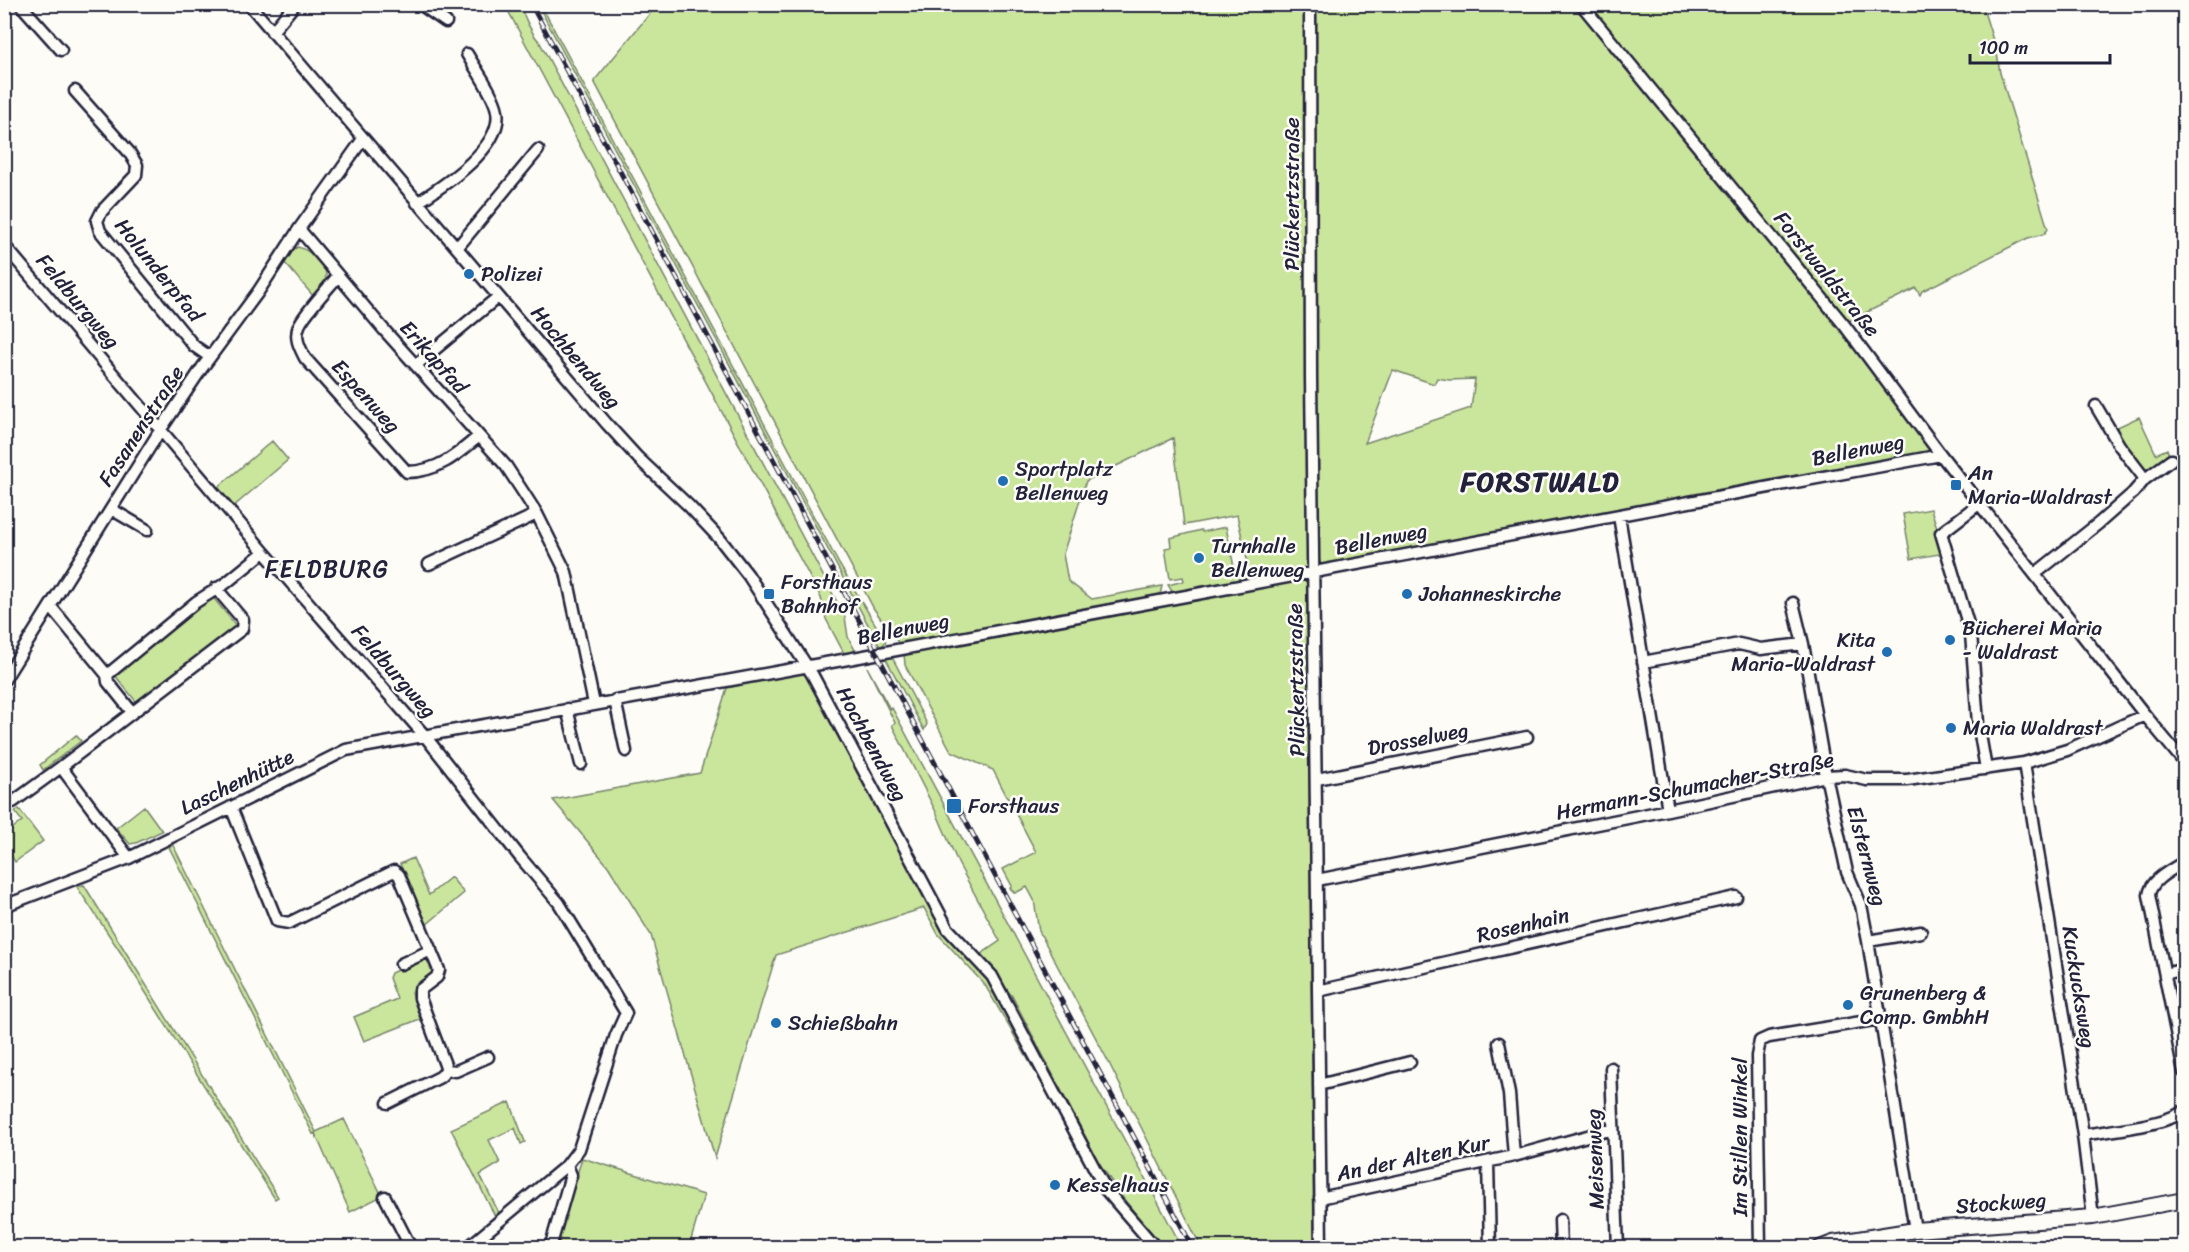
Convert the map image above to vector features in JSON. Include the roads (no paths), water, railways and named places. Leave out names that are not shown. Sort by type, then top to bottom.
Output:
[{"type":"street","points":[[20,4],[61,50]]},
{"type":"street","name":"Hochbendweg","points":[[249,4],[607,424],[719,538],[748,575],[806,666],[948,929],[992,976],[1106,1190],[1156,1248]]},
{"type":"street","points":[[272,32],[295,4]]},
{"type":"street","points":[[420,4],[446,22]]},
{"type":"street","name":"Plückertzstraße","points":[[1310,4],[1321,1248]]},
{"type":"street","name":"Forstwaldstraße","points":[[1581,4],[1845,327],[1941,455],[2184,762]]},
{"type":"street","points":[[417,203],[458,174],[493,138],[498,123],[497,108],[467,54]]},
{"type":"street","name":"Holunderpfad","points":[[75,91],[129,152],[137,165],[136,175],[102,211],[97,221],[100,231],[207,361],[258,292],[299,229],[363,139]]},
{"type":"street","points":[[457,248],[538,150]]},
{"type":"street","name":"Erikapfad","points":[[299,229],[506,466],[537,514],[566,572],[594,704]]},
{"type":"street","name":"Feldburgweg","points":[[4,244],[264,552],[425,736],[465,789],[559,903],[626,1013],[616,1035],[579,1149],[567,1164],[466,1248]]},
{"type":"street","name":"Espenweg","points":[[338,276],[299,326],[297,339],[305,358],[407,472],[435,468],[460,453],[479,436]]},
{"type":"street","points":[[416,365],[498,297]]},
{"type":"street","name":"Fasanenstraße","points":[[4,680],[161,429],[207,361]]},
{"type":"street","points":[[2096,406],[2119,445],[2145,479]]},
{"type":"street","name":"Bellenweg","points":[[495,723],[1941,455]]},
{"type":"street","points":[[2035,574],[2108,516],[2145,479],[2171,460]]},
{"type":"street","points":[[1980,503],[1941,533],[1971,634],[1978,723],[1986,769]]},
{"type":"street","name":"Fasanenstraße","points":[[111,509],[147,530]]},
{"type":"street","points":[[429,564],[537,514]]},
{"type":"street","points":[[1619,516],[1668,810]]},
{"type":"street","points":[[107,675],[264,552]]},
{"type":"street","points":[[13,802],[242,629],[243,620],[216,588]]},
{"type":"street","name":"Elsternweg","points":[[1793,603],[1803,644],[1826,776],[1846,872],[1861,905],[1915,1230]]},
{"type":"street","points":[[51,606],[107,675],[108,681],[132,712]]},
{"type":"street","points":[[1643,662],[1739,644],[1761,649],[1803,644]]},
{"type":"street","points":[[615,700],[626,751]]},
{"type":"street","points":[[567,709],[581,764]]},
{"type":"street","name":"Hermann-Schumacher-Straße","points":[[1317,880],[1826,776],[1845,776],[1868,780],[1907,780],[2024,763],[2067,750],[2145,715]]},
{"type":"street","name":"Laschenhütte","points":[[4,906],[129,858],[346,750],[495,723]]},
{"type":"street","name":"Drosselweg","points":[[1317,779],[1527,738]]},
{"type":"street","name":"Kuckucksweg","points":[[2024,763],[2083,1135],[2093,1217]]},
{"type":"street","points":[[61,767],[129,858]]},
{"type":"street","points":[[231,807],[277,921],[289,923],[394,871],[399,875],[439,970],[437,977],[420,990],[420,998],[447,1070]]},
{"type":"street","points":[[2184,862],[2150,888],[2150,902],[2184,1072]]},
{"type":"street","name":"Rosenhain","points":[[1318,991],[1736,897]]},
{"type":"street","points":[[1868,941],[1921,932]]},
{"type":"street","points":[[401,964],[431,950]]},
{"type":"street","points":[[2165,974],[2184,969]]},
{"type":"street","name":"Im Stillen Winkel","points":[[1760,1248],[1757,1056],[1760,1041],[1769,1037],[1880,1019]]},
{"type":"street","name":"An der Alten Kur","points":[[1499,1042],[1509,1094],[1514,1156]]},
{"type":"street","points":[[447,1070],[456,1071],[489,1057]]},
{"type":"street","points":[[1319,1085],[1410,1062]]},
{"type":"street","name":"Meisenweg","points":[[1611,1068],[1618,1248]]},
{"type":"street","points":[[388,1103],[440,1077],[447,1070]]},
{"type":"street","points":[[2083,1135],[2145,1125],[2179,1115],[2184,1110]]},
{"type":"street","name":"An der Alten Kur","points":[[1320,1198],[1514,1156],[1613,1129]]},
{"type":"street","points":[[1488,1162],[1490,1248]]},
{"type":"street","name":"Feldburgweg","points":[[549,1248],[571,1175],[567,1164]]},
{"type":"street","points":[[385,1197],[411,1248]]},
{"type":"street","name":"Stockweg","points":[[1820,1248],[1833,1243],[1915,1230],[2093,1217],[2184,1200]]},
{"type":"street","points":[[1560,1220],[1561,1248]]},
{"type":"railway","points":[[531,4],[1193,1248]]},
{"type":"place","name":"Polizei","points":[[469,274]]},
{"type":"place","name":"Sportplatz Bellenweg","points":[[1003,481]]},
{"type":"place","name":"An Maria-Waldrast","points":[[1956,485]]},
{"type":"place","name":"Turnhalle Bellenweg","points":[[1199,558]]},
{"type":"place","name":"Forsthaus Bahnhof","points":[[769,594]]},
{"type":"place","name":"Johanneskirche","points":[[1407,594]]},
{"type":"place","name":"Bücherei Maria - Waldrast","points":[[1950,640]]},
{"type":"place","name":"Kita Maria-Waldrast","points":[[1887,652]]},
{"type":"place","name":"Maria Waldrast","points":[[1951,728]]},
{"type":"place","name":"Forsthaus","points":[[954,806]]},
{"type":"place","name":"Grunenberg & Comp. GmbhH","points":[[1848,1005]]},
{"type":"place","name":"Schießbahn","points":[[776,1023]]},
{"type":"place","name":"Kesselhaus","points":[[1055,1185]]},
{"type":"district","name":"FORSTWALD","points":[[1540,482]]},
{"type":"district","name":"FELDBURG","points":[[327,569]]}]
